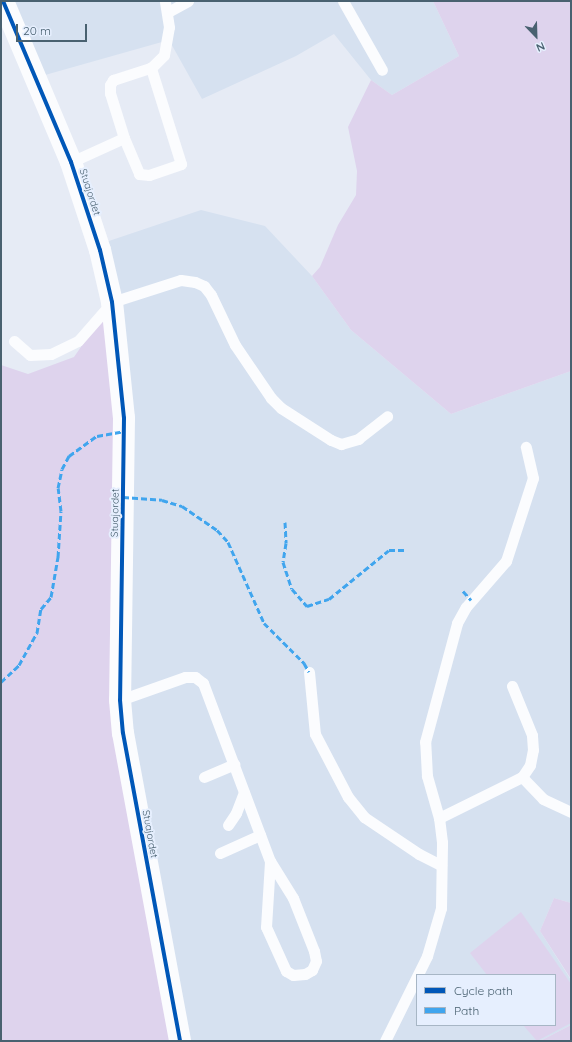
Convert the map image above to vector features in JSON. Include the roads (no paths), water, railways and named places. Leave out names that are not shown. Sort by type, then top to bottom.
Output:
[{"type":"street","name":"Stuajordet","points":[[3,1],[71,162],[100,250],[112,302],[124,418],[120,700],[123,733],[180,1041]]},
{"type":"lane","points":[[152,68],[181,164],[149,175],[139,174],[124,138],[110,85],[113,80],[152,68],[164,55],[169,27],[166,6],[188,1]]},
{"type":"lane","points":[[343,1],[382,70]]},
{"type":"lane","points":[[71,162],[124,138]]},
{"type":"lane","points":[[14,341],[30,355],[52,354],[65,349],[78,341],[112,302],[181,280],[195,282],[204,286],[211,295],[235,345],[271,398],[281,408],[330,440],[341,444],[358,439],[387,416]]},
{"type":"lane","points":[[417,974],[426,956],[437,926],[440,908],[441,865],[439,818],[427,776],[425,742],[457,623],[466,607],[502,567],[513,539],[533,478],[526,447]]},
{"type":"lane","points":[[309,672],[315,734],[348,797],[364,817],[419,854],[441,865]]},
{"type":"lane","points":[[120,700],[185,676],[195,677],[203,683],[208,692],[270,861],[294,898],[314,951],[316,961],[312,970],[305,974],[293,975],[286,971],[266,927],[270,861]]},
{"type":"lane","points":[[439,818],[522,777],[530,765],[533,750],[532,736],[512,686]]},
{"type":"lane","points":[[204,777],[234,764]]},
{"type":"lane","points":[[522,777],[543,799],[571,812]]},
{"type":"lane","points":[[228,825],[236,813],[244,792]]},
{"type":"lane","points":[[220,853],[260,835]]},
{"type":"lane","points":[[384,1041],[416,976]]}]
